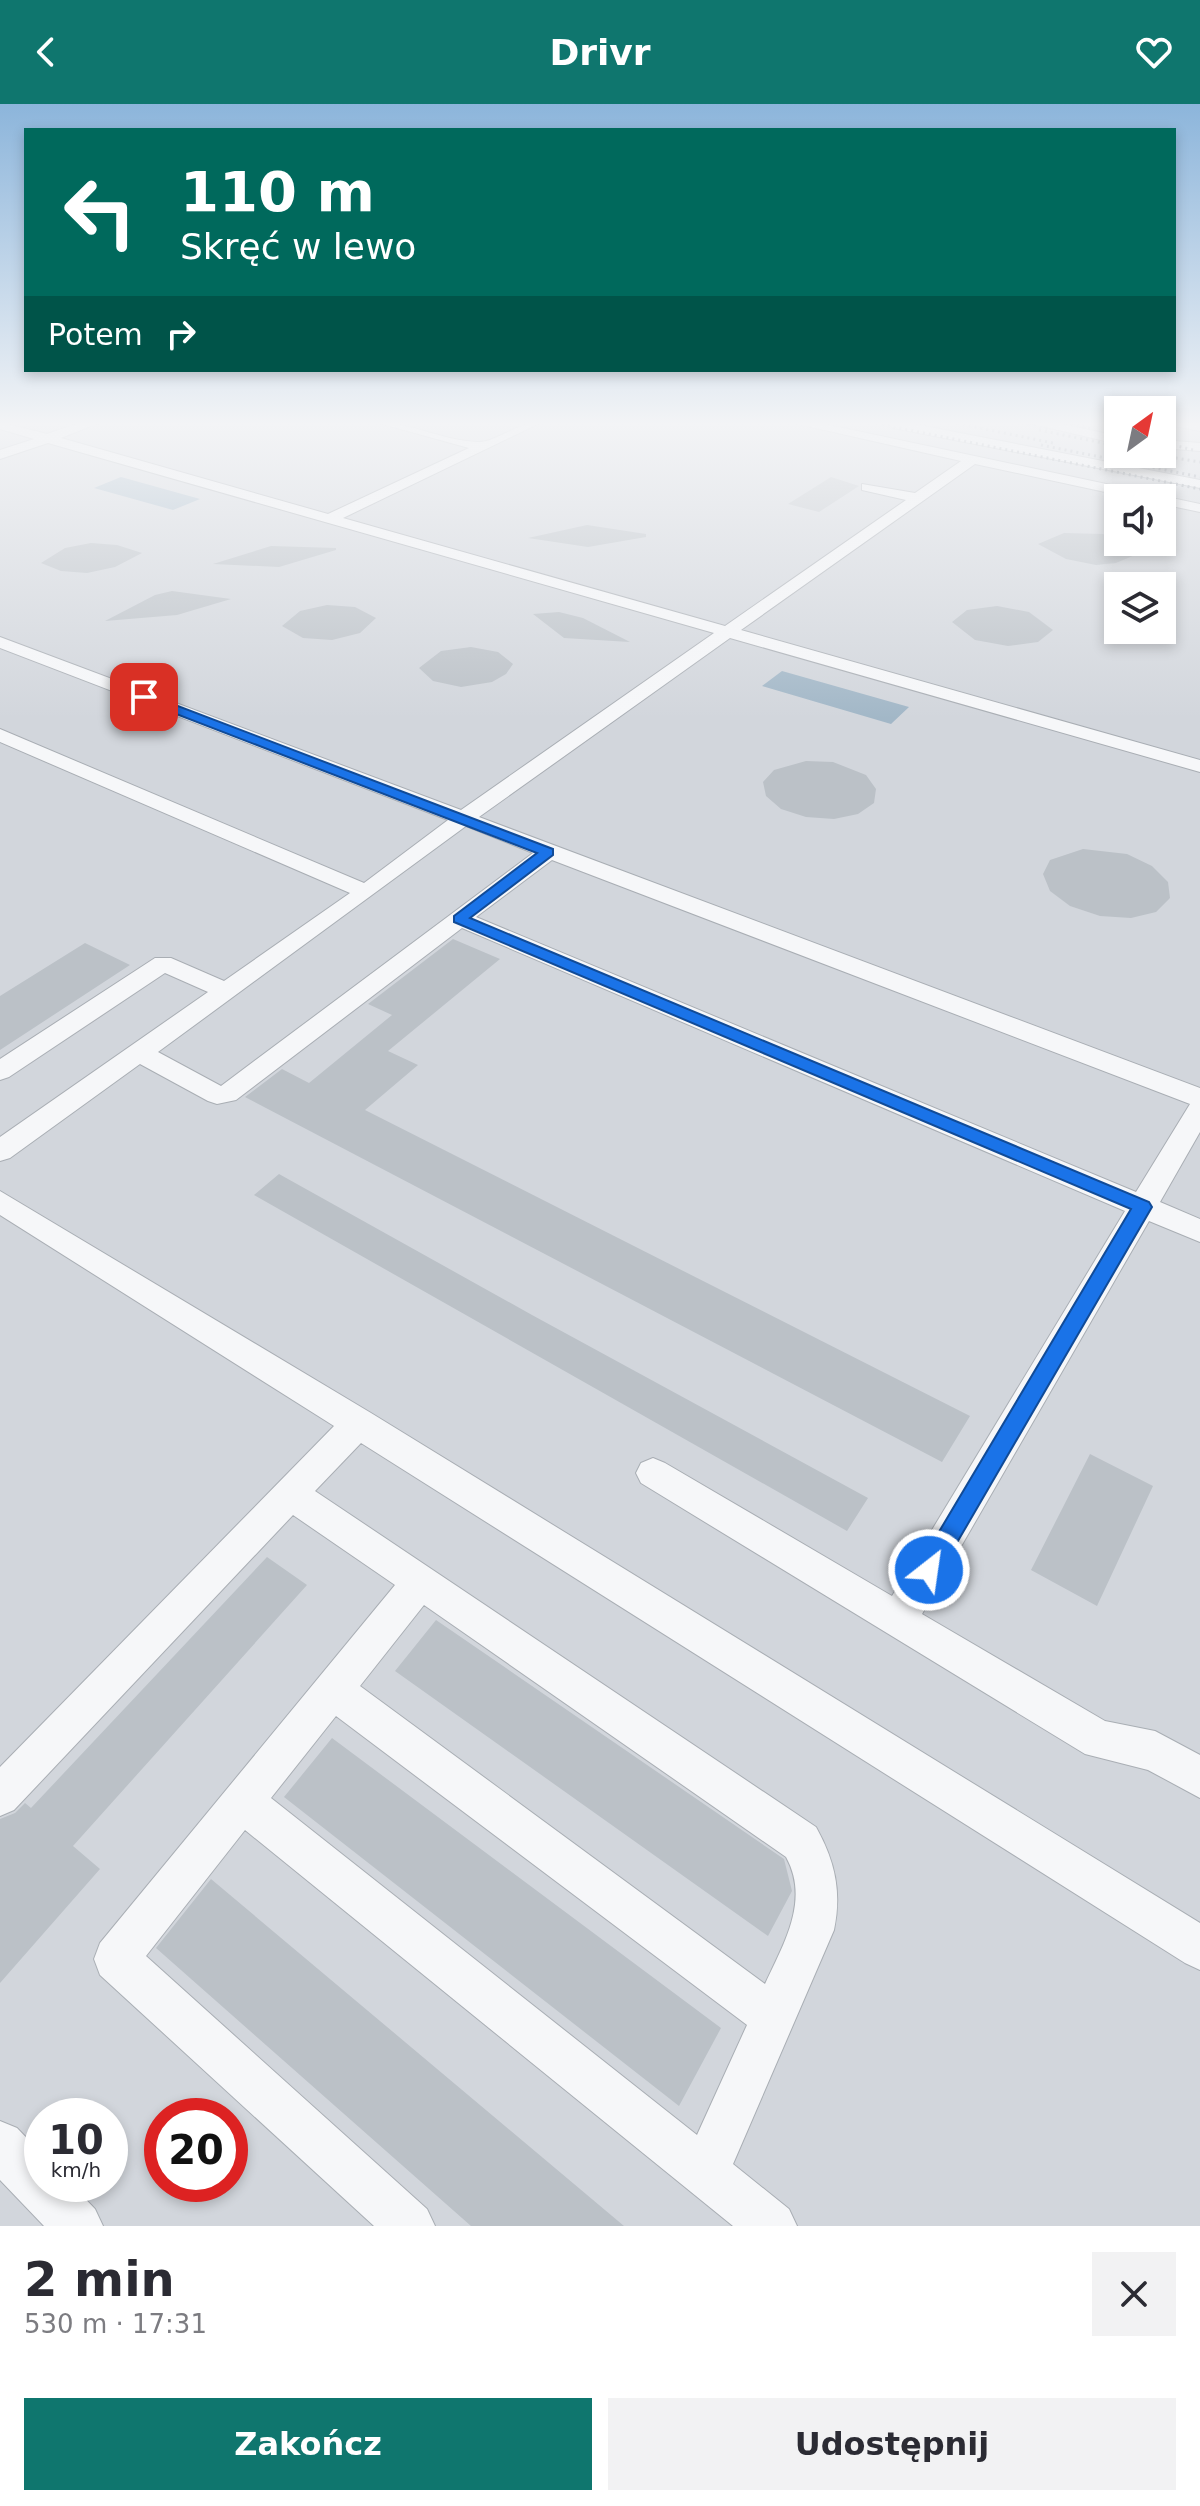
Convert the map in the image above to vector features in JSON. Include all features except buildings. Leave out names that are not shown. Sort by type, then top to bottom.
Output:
[{"type":"lane","points":[[341,521],[727,634],[1200,766]]},
{"type":"lane","points":[[0,1151],[366,892],[462,819],[886,521]]},
{"type":"lane","points":[[0,642],[1200,1098]]},
{"type":"lane","points":[[0,735],[366,892]]},
{"type":"lane","points":[[138,1052],[217,1095],[227,1094],[548,852]]},
{"type":"lane","points":[[460,919],[1200,1231]]},
{"type":"lane","points":[[0,1071],[163,963],[224,990]]},
{"type":"lane","points":[[898,1621],[1200,1109]]},
{"type":"lane","points":[[0,1201],[1200,1948]]},
{"type":"lane","points":[[0,1796],[359,1423]]},
{"type":"lane","points":[[653,1473],[1099,1740],[1155,1751],[1200,1778]]},
{"type":"lane","points":[[291,1494],[801,1842],[812,1861],[818,1884],[818,1908],[812,1930],[705,2172]]},
{"type":"lane","points":[[410,2226],[116,1959],[420,1582]]},
{"type":"lane","points":[[332,1689],[773,2017]]},
{"type":"lane","points":[[242,1801],[772,2226]]},
{"type":"lane","points":[[0,2145],[78,2226]]},
{"type":"shaded area","points":[[0,521],[1104,521],[1104,556],[1176,556],[1176,521],[1200,521],[1200,2226],[0,2226]]},
{"type":"water","points":[[782,671],[909,707],[891,724],[762,686]]},
{"type":"route","points":[[144,697],[548,852],[460,919],[1142,1207],[929,1570]]}]
